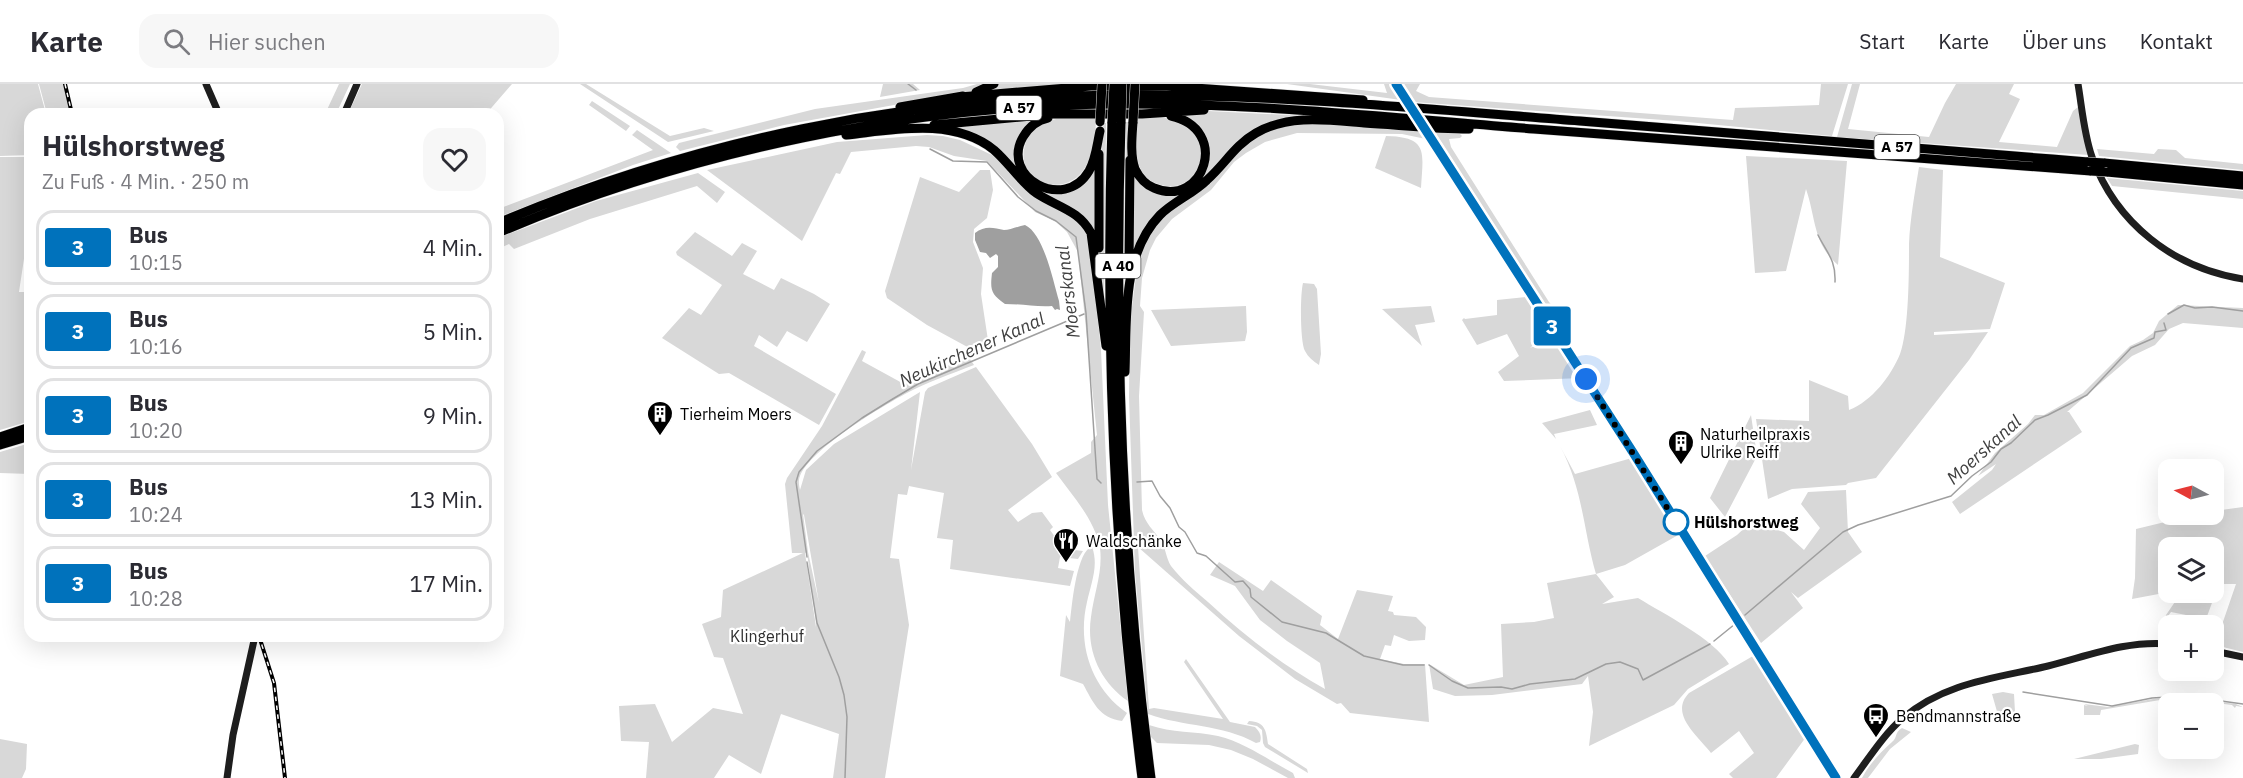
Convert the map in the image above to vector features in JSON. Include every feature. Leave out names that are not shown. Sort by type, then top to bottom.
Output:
[{"type":"highway","points":[[960,97],[994,84]]},
{"type":"highway","points":[[1069,84],[1091,86]]},
{"type":"highway","points":[[1102,84],[1098,215],[1102,319]]},
{"type":"highway","name":"A 40","points":[[1114,84],[1121,410],[1131,590],[1150,778]]},
{"type":"highway","name":"A 40","points":[[1122,84],[1116,122],[1110,265],[1111,384],[1122,583],[1142,778]]},
{"type":"highway","points":[[1121,410],[1129,299],[1130,179],[1135,84]]},
{"type":"highway","points":[[1167,86],[1178,84]]},
{"type":"highway","points":[[1274,84],[1290,90],[1455,111]]},
{"type":"highway","points":[[840,122],[863,113],[960,97],[1091,86],[1167,86],[1350,98]]},
{"type":"highway","name":"A 57","points":[[504,221],[579,192],[677,160],[770,136],[840,122],[949,106],[1032,98],[1116,95],[1197,96],[1455,111],[2090,166],[2243,185]]},
{"type":"highway","name":"A 57","points":[[504,231],[583,200],[687,167],[785,143],[882,123],[1032,107],[1128,104],[1255,108],[2090,166]]},
{"type":"highway","points":[[785,143],[968,121],[1053,114],[1142,114],[1255,108]]},
{"type":"highway","points":[[1085,114],[1045,119],[1029,129],[1021,141],[1019,157],[1025,173],[1037,185],[1046,189],[1065,189],[1083,180],[1094,160],[1100,127]]},
{"type":"highway","points":[[1132,134],[1136,169],[1141,178],[1151,187],[1171,191],[1182,189],[1191,184],[1201,172],[1206,148],[1195,128],[1181,118],[1142,114]]},
{"type":"highway","points":[[1129,299],[1135,257],[1151,224],[1172,204],[1208,180],[1232,151],[1244,141],[1269,127],[1293,121],[1312,120],[1454,129],[1534,129]]},
{"type":"highway","points":[[896,131],[942,129],[980,140],[1005,160],[1035,192],[1074,212],[1082,220],[1091,233],[1094,247],[1111,384]]},
{"type":"highway","name":"A 57","points":[[2106,168],[2243,176]]},
{"type":"highway","points":[[0,437],[24,429]]},
{"type":"highway","points":[[0,445],[24,438]]},
{"type":"main road","points":[[206,84],[216,108]]},
{"type":"main road","points":[[347,108],[357,84]]},
{"type":"main road","points":[[2078,84],[2092,155],[2100,176],[2122,211],[2150,239],[2169,253],[2214,273],[2243,279]]},
{"type":"main road","points":[[1397,86],[1634,454],[1836,778]]},
{"type":"main road","points":[[228,775],[233,735],[254,642]]},
{"type":"main road","points":[[1854,778],[1880,743],[1903,718],[1925,702],[1953,688],[2115,647],[2158,644]]},
{"type":"main road","points":[[2224,653],[2243,657]]},
{"type":"green space","points":[[0,84],[38,84],[44,108],[24,108],[24,155],[0,156]]},
{"type":"green space","points":[[39,84],[63,84],[73,108],[45,108]]},
{"type":"green space","points":[[339,84],[350,84],[339,108],[328,108]]},
{"type":"green space","points":[[362,84],[512,84],[491,108],[351,108]]},
{"type":"green space","points":[[580,84],[586,84],[670,136],[704,128],[714,131],[668,142]]},
{"type":"green space","points":[[883,84],[913,84],[920,90],[880,97]]},
{"type":"green space","points":[[987,84],[971,91],[784,125],[680,151],[676,147],[679,143],[815,109],[963,88]]},
{"type":"green space","points":[[996,84],[1059,84],[1061,85],[989,90]]},
{"type":"green space","points":[[1287,84],[1310,84],[1387,93],[1384,84],[1391,84],[1401,100]]},
{"type":"green space","points":[[1401,84],[1420,84],[1416,91],[1429,97],[1733,120],[1735,108],[1819,105],[1821,84],[1848,84],[1832,136],[1677,121],[1413,102]]},
{"type":"green space","points":[[1852,84],[1860,84],[1848,129],[1929,137],[1956,84],[2014,84],[2009,94],[2020,99],[1999,142],[2057,147],[2073,111],[2078,107],[2089,155],[1837,137]]},
{"type":"green space","points":[[592,101],[630,126],[626,131],[589,105]]},
{"type":"green space","points":[[1209,111],[1308,116],[1268,125],[1206,178],[1171,202],[1132,257],[1134,171],[1150,187],[1190,187],[1208,156],[1183,116]]},
{"type":"green space","points":[[1136,116],[1171,119],[1182,123],[1193,132],[1199,143],[1201,154],[1199,166],[1193,176],[1184,183],[1172,186],[1155,183],[1146,177],[1138,164],[1135,144]]},
{"type":"green space","points":[[1096,117],[1091,155],[1077,177],[1067,183],[1055,185],[1034,178],[1027,169],[1024,158],[1028,137],[1036,128],[1058,119]]},
{"type":"green space","points":[[1038,119],[1020,140],[1023,174],[1064,191],[1095,162],[1095,236],[1041,194],[1006,159],[946,128]]},
{"type":"green space","points":[[1126,122],[1129,122],[1123,326]]},
{"type":"green space","points":[[1103,123],[1106,123],[1104,308],[1099,216]]},
{"type":"green space","points":[[1310,123],[1420,129],[1426,139],[1402,134],[1297,133],[1265,142],[1234,162],[1211,190],[1172,219],[1156,238],[1142,278],[1140,306],[1144,312],[1139,396],[1142,510],[1147,523],[1163,544],[1171,566],[1184,580],[1264,649],[1325,689],[1320,663],[1260,620],[1235,586],[1210,575],[1219,562],[1263,591],[1271,580],[1322,616],[1320,625],[1338,639],[1357,590],[1393,596],[1388,611],[1393,612],[1394,615],[1416,617],[1426,627],[1425,640],[1409,641],[1394,635],[1391,646],[1385,645],[1380,659],[1404,664],[1425,664],[1429,722],[1350,713],[1341,703],[1337,704],[1295,679],[1239,636],[1138,547],[1149,709],[1223,719],[1184,662],[1186,659],[1230,722],[1257,729],[1261,738],[1260,742],[1256,743],[1230,732],[1148,714],[1135,572],[1129,397],[1130,323],[1138,260],[1152,231],[1169,212],[1236,153],[1258,137],[1284,126]]},
{"type":"green space","points":[[637,130],[671,153],[633,165],[504,215],[504,207],[653,150],[632,135]]},
{"type":"green space","points":[[1438,131],[1462,136],[1449,139],[1451,147],[1556,310],[1553,313],[1548,309],[1436,134]]},
{"type":"green space","points":[[927,135],[960,140],[992,155],[1074,217],[1086,230],[1090,241],[1101,350],[1108,505],[1128,701],[1103,675],[1093,653],[1091,617],[1101,557],[1097,538],[1082,508],[1056,473],[1091,453],[1091,442],[1097,435],[1078,252],[1067,232],[1055,221],[1035,212],[987,161],[954,156],[929,147],[916,146],[851,152],[840,174],[836,173],[802,241],[707,170],[837,142]]},
{"type":"green space","points":[[1386,136],[1410,139],[1416,143],[1422,156],[1421,188],[1375,168]]},
{"type":"green space","points":[[2097,149],[2154,154],[2158,149],[2176,150],[2185,158],[2243,164],[2243,170],[2099,156]]},
{"type":"green space","points":[[1746,156],[1847,161],[1838,265],[1824,248],[1816,230],[1806,189],[1786,271],[1755,273]]},
{"type":"green space","points":[[0,157],[24,157],[24,259],[19,292],[24,292],[24,423],[0,430]]},
{"type":"green space","points":[[1919,167],[1943,170],[1940,257],[2005,283],[1990,329],[1934,332],[1934,335],[1988,332],[1969,360],[1876,478],[1846,485],[1792,489],[1768,499],[1756,419],[1809,421],[1809,380],[1848,396],[1849,410],[1865,401],[1880,387],[1900,354],[1907,316],[1910,235]]},
{"type":"green space","points":[[980,170],[990,170],[993,190],[987,218],[974,229],[973,242],[983,268],[981,294],[989,347],[973,350],[927,325],[887,298],[885,291],[920,177],[959,192]]},
{"type":"green space","points":[[698,173],[725,192],[717,203],[697,186],[590,219],[514,249],[509,244],[504,246],[504,236],[596,201]]},
{"type":"green space","points":[[2107,178],[2243,191],[2243,199],[2112,186]]},
{"type":"green space","points":[[695,232],[732,256],[742,243],[757,251],[743,274],[774,290],[781,278],[830,304],[807,342],[787,331],[777,347],[759,335],[754,346],[836,394],[819,425],[729,373],[719,374],[662,338],[689,308],[701,315],[722,285],[677,255],[676,252]]},
{"type":"green space","points":[[1303,283],[1314,284],[1317,289],[1321,354],[1319,365],[1308,355],[1303,346],[1301,297]]},
{"type":"green space","points":[[1527,297],[1549,331],[1530,348],[1552,337],[1582,378],[1504,381],[1498,372],[1519,356],[1507,334],[1477,345],[1462,320],[1497,315],[1497,300]]},
{"type":"green space","points":[[2178,305],[2243,308],[2243,328],[2183,323],[2169,329],[2155,345],[2132,356],[2067,412],[2082,432],[1960,514],[1952,502],[1992,470],[1996,464],[1978,476],[1995,453],[2035,415],[2044,415],[2083,393],[2130,346],[2153,333],[2159,321]]},
{"type":"green space","points":[[1246,306],[1245,341],[1171,346],[1151,310]]},
{"type":"green space","points":[[1431,306],[1435,322],[1415,325],[1422,346],[1382,309]]},
{"type":"green space","name":"Klingerhuf","points":[[862,350],[866,352],[862,361],[904,384],[969,357],[974,365],[905,394],[863,419],[831,442],[807,465],[799,478],[800,490],[806,470],[834,444],[920,392],[911,470],[925,392],[928,388],[976,367],[1032,444],[1052,477],[1008,510],[1018,522],[1032,513],[1042,512],[1053,527],[1050,530],[1058,541],[1059,548],[1083,551],[1078,559],[1060,557],[1058,568],[1074,571],[1070,586],[950,569],[953,540],[937,538],[944,493],[909,486],[907,495],[898,494],[890,558],[899,559],[909,625],[885,778],[833,778],[839,734],[781,714],[761,774],[729,755],[714,778],[646,778],[649,742],[621,741],[619,706],[655,704],[672,742],[713,708],[743,714],[723,658],[714,657],[702,624],[721,617],[723,590],[803,553],[792,553],[785,484],[822,426]],"holes":[[[804,515],[819,603],[808,552]],[[807,552],[816,623],[816,627],[805,553]]]},
{"type":"green space","points":[[1590,410],[1597,425],[1554,434],[1556,439],[1542,423]]},
{"type":"green space","points":[[1751,415],[1757,456],[1725,517],[1710,498]]},
{"type":"green space","points":[[24,445],[24,474],[0,473],[0,452]]},
{"type":"green space","points":[[1560,446],[1575,474],[1632,458],[1680,534],[1625,565],[1596,574],[1574,478]]},
{"type":"green space","points":[[1846,490],[1848,532],[1862,552],[1798,598],[1791,592],[1803,608],[1761,643],[1705,556],[1737,535],[1751,522],[1784,532],[1804,550],[1820,528],[1801,504],[1808,492]]},
{"type":"green space","points":[[2243,507],[2243,652],[2224,647],[2224,619],[2236,584],[2224,584],[2224,537],[2158,537],[2158,594],[2132,599],[2136,529],[2158,524],[2224,525],[2224,510]]},
{"type":"green space","points":[[1092,547],[1095,568],[1084,618],[1086,649],[1096,678],[1104,691],[1127,713],[1122,721],[1102,713],[1083,684],[1060,676],[1066,615],[1070,622],[1078,572],[1085,554]]},
{"type":"green space","points":[[1596,574],[1614,597],[1602,604],[1638,598],[1700,636],[1712,645],[1729,664],[1688,689],[1674,705],[1589,746],[1593,712],[1588,676],[1582,684],[1492,695],[1455,696],[1433,689],[1429,664],[1464,685],[1503,677],[1501,624],[1554,618],[1547,583]]},
{"type":"green space","points":[[2174,603],[2212,603],[2207,615],[2171,612],[2166,615]]},
{"type":"green space","points":[[1753,656],[1806,737],[1776,778],[1733,778],[1729,774],[1754,753],[1739,731],[1711,753],[1683,716],[1684,701],[1689,693]]},
{"type":"green space","points":[[2003,692],[2014,694],[2015,712],[1998,715],[1992,694]]},
{"type":"green space","points":[[2153,699],[2158,700],[2101,710],[2100,715],[2084,715],[2084,705],[2088,706],[2084,704],[2108,707]]},
{"type":"green space","points":[[2224,703],[2243,707],[2236,706],[2235,708]]},
{"type":"green space","points":[[1249,721],[1262,725],[1268,744],[1307,769],[1308,773],[1265,747],[1262,730],[1257,726],[1247,724]]},
{"type":"green space","points":[[1149,725],[1228,739],[1293,773],[1295,778],[1288,778],[1231,750],[1209,745],[1157,743],[1151,737]]},
{"type":"green space","points":[[1902,728],[1911,732],[1890,749],[1868,778],[1862,778],[1872,763]]},
{"type":"green space","points":[[0,739],[27,744],[26,769],[22,778],[0,778]]},
{"type":"green space","points":[[2135,744],[2139,745],[2138,754],[2101,759],[2074,759]]},
{"type":"shaded area","points":[[1025,225],[1032,230],[1043,248],[1060,310],[1055,310],[1052,306],[1005,304],[992,291],[992,273],[998,267],[998,256],[996,254],[990,258],[986,253],[980,252],[975,233],[986,228],[1006,230]]},
{"type":"waterway","name":"Moerskanal","points":[[908,84],[916,90]]},
{"type":"waterway","name":"Moerskanal","points":[[930,149],[953,161],[987,162],[1018,197],[1036,211],[1056,221],[1076,237],[1086,313],[1097,479],[1101,483]]},
{"type":"waterway","points":[[1818,235],[1832,262],[1835,282]]},
{"type":"waterway","name":"Moerskanal","points":[[2168,314],[2184,305],[2195,308],[2212,307],[2243,311]]},
{"type":"waterway","name":"Neukirchener Kanal","points":[[807,557],[796,482],[799,472],[817,451],[862,418],[918,384],[1084,314]]},
{"type":"waterway","name":"Moerskanal","points":[[1745,615],[1843,532],[1858,525],[1951,496],[2035,420],[2087,395],[2131,348],[2154,338],[2155,332],[2166,330],[2164,323]]},
{"type":"waterway","name":"Moerskanal","points":[[1137,482],[1152,481],[1197,553],[1206,556],[1235,582],[1243,581],[1250,589],[1251,597],[1282,622],[1326,633],[1364,656],[1403,665],[1424,665]]},
{"type":"waterway","name":"Neukirchener Kanal","points":[[807,562],[817,623],[844,695],[847,717],[845,778]]},
{"type":"waterway","name":"Moerskanal","points":[[1714,641],[1735,624]]},
{"type":"waterway","name":"Moerskanal","points":[[1429,665],[1452,681],[1468,688],[1512,689],[1530,684],[1575,679],[1606,664],[1620,662],[1638,669],[1643,680],[1710,644]]},
{"type":"waterway","points":[[2023,692],[2112,706],[2152,698],[2185,696],[2243,704]]},
{"type":"railway","points":[[65,84],[71,108]]},
{"type":"railway","points":[[261,642],[274,683],[285,778]]},
{"type":"bus line","name":"3","points":[[1396,84],[1634,454],[1836,778]]},
{"type":"place","name":"Tierheim Moers","points":[[660,437]]},
{"type":"place","name":"Naturheilpraxis Ulrike Reiff","points":[[1681,466]]},
{"type":"place","name":"Hülshorstweg","points":[[1676,522]]},
{"type":"place","name":"Waldschänke","points":[[1066,564]]},
{"type":"place","name":"Bendmannstraße","points":[[1876,739]]},
{"type":"route","points":[[1586,379],[1676,522]]}]
